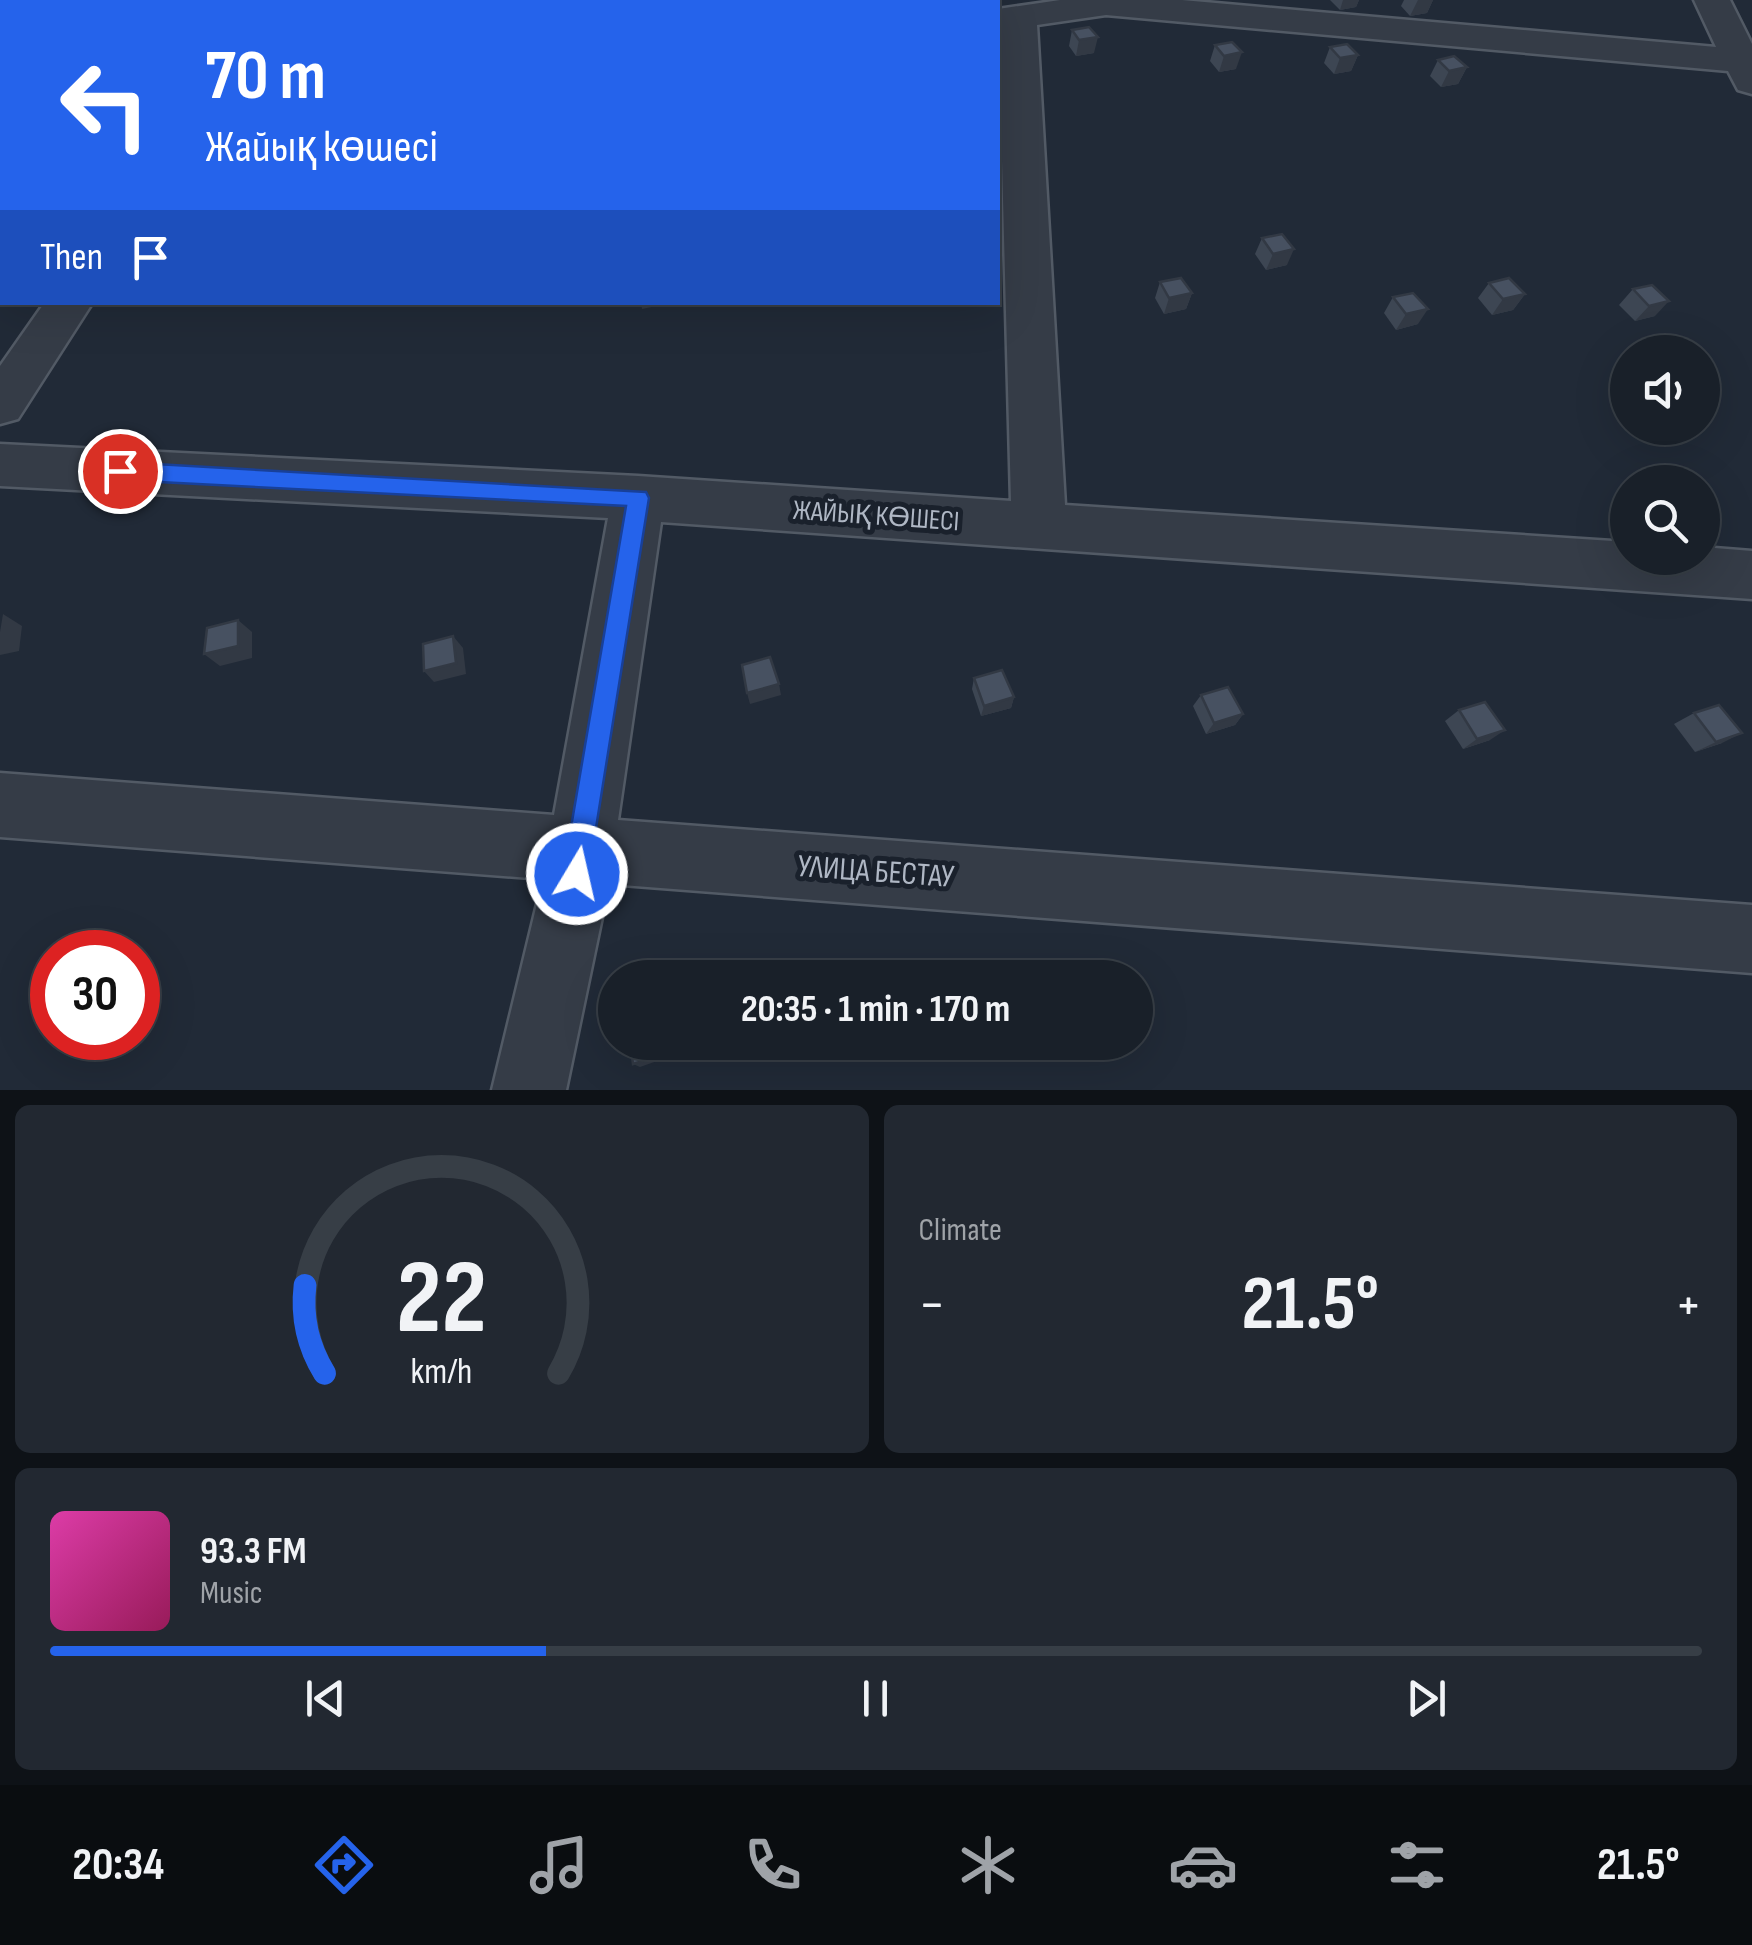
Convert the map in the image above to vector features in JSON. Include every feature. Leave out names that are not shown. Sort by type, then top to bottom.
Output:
[{"type":"street","points":[[1712,0],[1747,72]]},
{"type":"street","points":[[1038,528],[1008,18],[1106,4],[1747,72]]},
{"type":"street","points":[[0,405],[68,305]]},
{"type":"street","name":"ЖАЙЫҚ КӨШЕСІ","points":[[0,465],[638,498],[1752,575]]},
{"type":"street","points":[[530,1090],[581,850],[638,498]]},
{"type":"street","name":"УЛИЦА БЕСТАУ","points":[[0,805],[1752,939]]},
{"type":"building","points":[[1089,27],[1098,37],[1079,40],[1072,30]]},
{"type":"building","points":[[1232,42],[1242,52],[1224,56],[1215,45]]},
{"type":"building","points":[[1347,44],[1358,55],[1340,58],[1330,47]]},
{"type":"building","points":[[1454,56],[1467,67],[1449,71],[1438,60]]},
{"type":"building","points":[[1282,234],[1294,249],[1273,254],[1262,238]]},
{"type":"building","points":[[1181,278],[1192,293],[1169,298],[1160,282]]},
{"type":"building","points":[[1509,278],[1525,294],[1503,299],[1489,283]]},
{"type":"building","points":[[1652,285],[1669,301],[1649,306],[1633,289]]},
{"type":"building","points":[[1413,293],[1428,309],[1406,314],[1393,297]]},
{"type":"building","points":[[238,620],[238,646],[204,654],[207,628]]},
{"type":"building","points":[[453,636],[456,663],[424,671],[423,644]]},
{"type":"building","points":[[770,657],[779,684],[747,693],[742,665]]},
{"type":"building","points":[[1002,670],[1014,697],[984,706],[974,678]]},
{"type":"building","points":[[1228,687],[1243,714],[1214,723],[1201,695]]},
{"type":"building","points":[[1485,702],[1505,730],[1477,739],[1459,710]]},
{"type":"building","points":[[1719,705],[1742,733],[1716,742],[1694,713]]},
{"type":"route","points":[[120,471],[638,498],[577,874]]}]
